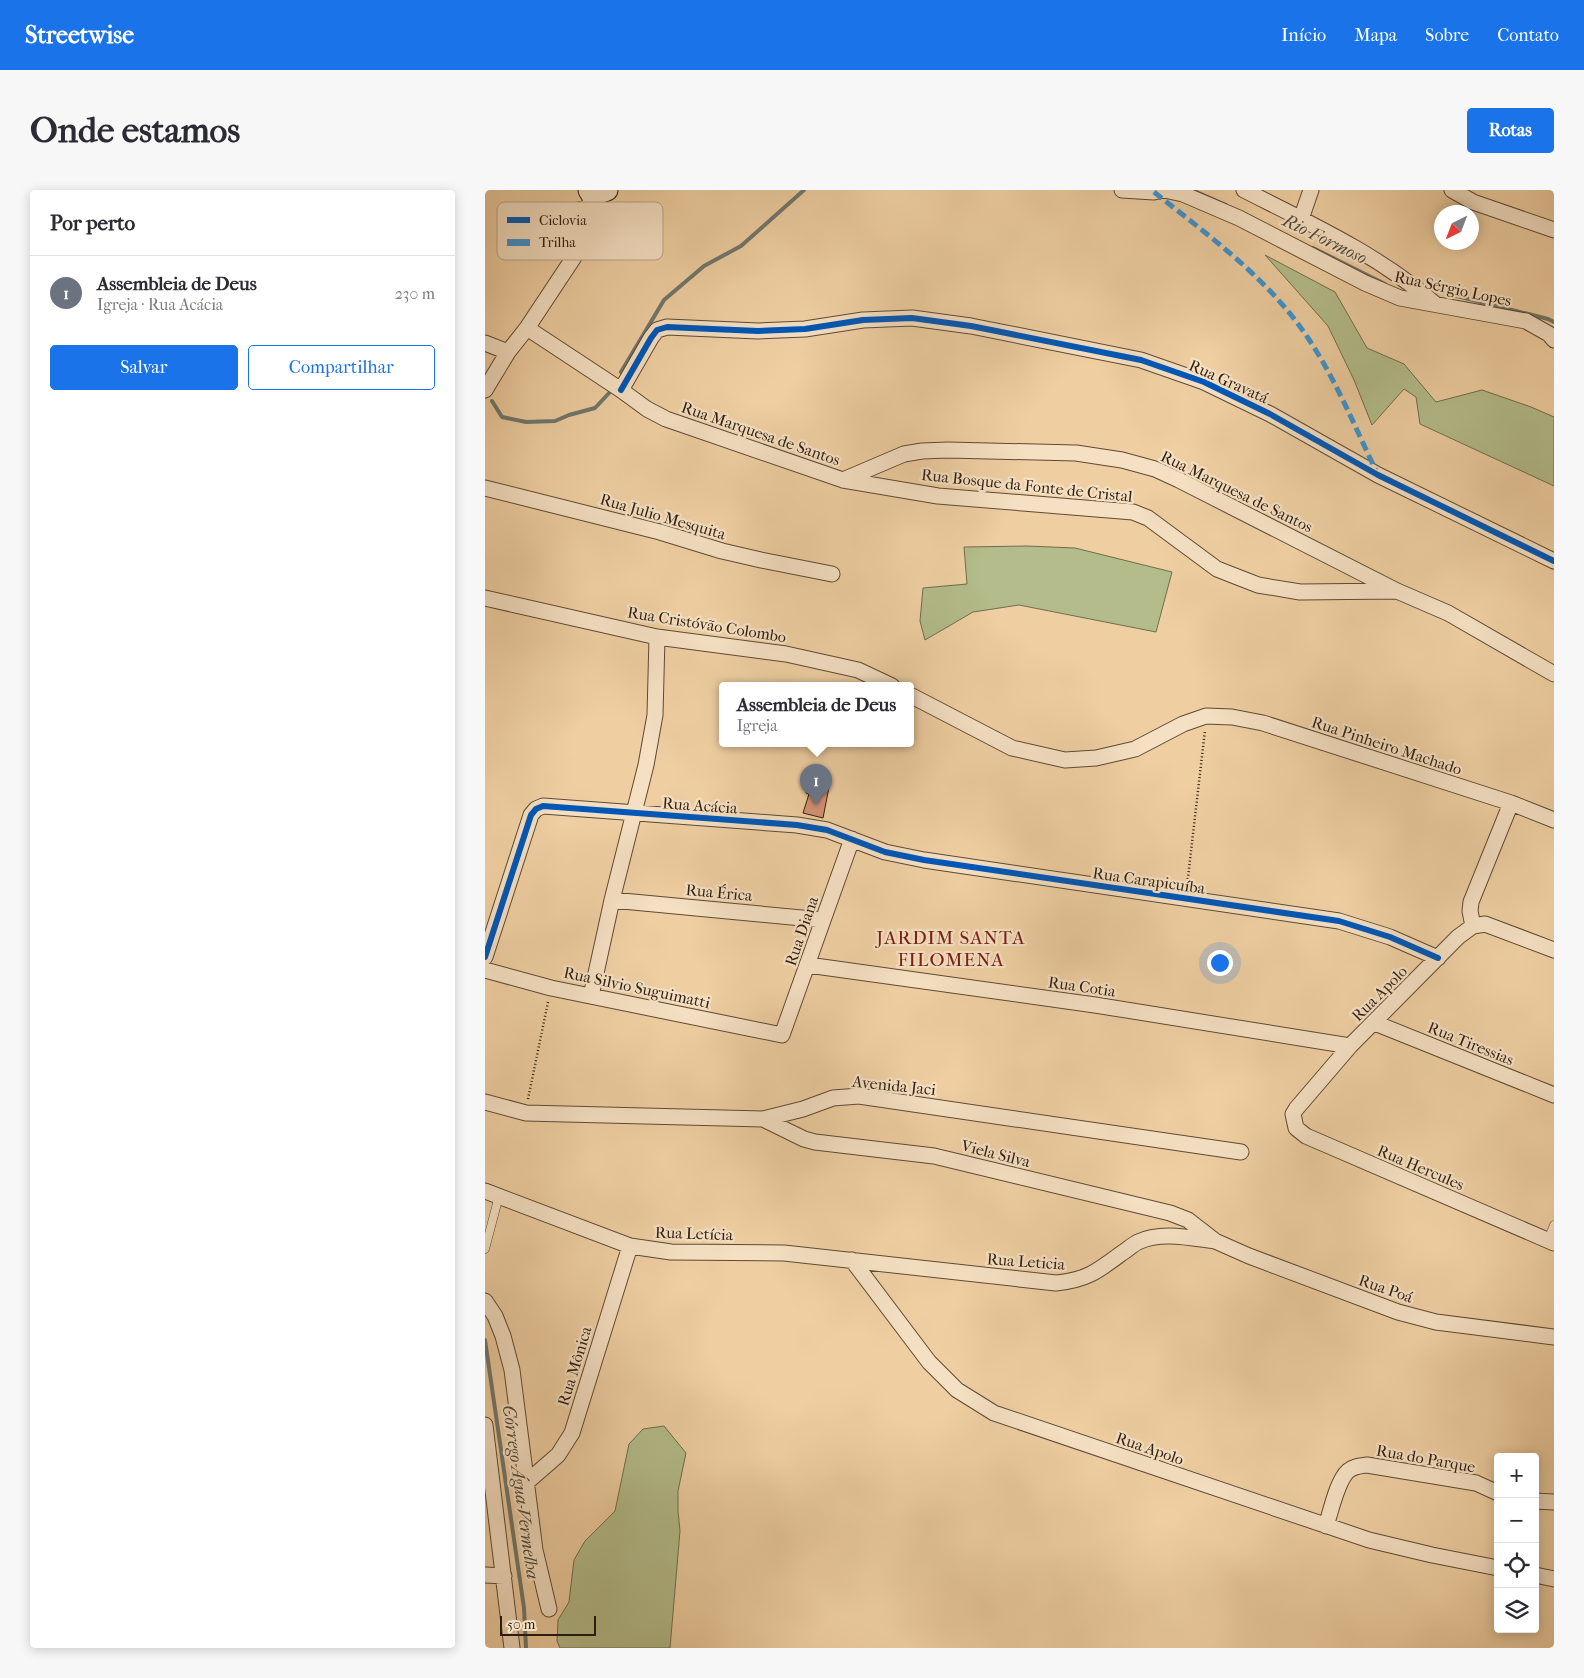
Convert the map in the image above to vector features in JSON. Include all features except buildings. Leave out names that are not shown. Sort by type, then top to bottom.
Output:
[{"type":"street","name":"Rua Sérgio Lopes","points":[[1122,190],[1154,192],[1164,190],[1183,194],[1239,218],[1365,283],[1400,298],[1526,321],[1554,340]]},
{"type":"street","points":[[1244,190],[1370,257],[1417,288],[1435,304]]},
{"type":"street","points":[[1301,219],[1311,190]]},
{"type":"street","points":[[1452,190],[1473,202],[1554,230]]},
{"type":"street","points":[[485,390],[508,352],[527,328],[572,260]]},
{"type":"street","name":"Rua Gravatá","points":[[621,390],[651,338],[657,330],[667,327],[758,331],[805,330],[863,320],[912,318],[971,326],[1150,363],[1204,382],[1270,414],[1378,475],[1554,561]]},
{"type":"street","name":"Rua Marquesa de Santos","points":[[527,328],[647,409],[667,419],[843,480],[903,454],[948,450],[1076,453],[1122,460],[1155,469],[1397,591],[1448,612],[1554,674]]},
{"type":"street","points":[[485,343],[508,352]]},
{"type":"street","name":"Rua Bosque da Fonte de Cristal","points":[[843,480],[938,496],[1133,512],[1148,518],[1217,569],[1258,585],[1300,592],[1397,591]]},
{"type":"street","name":"Rua Julio Mesquita","points":[[485,488],[660,532],[753,558],[832,574]]},
{"type":"street","name":"Rua Cristóvão Colombo","points":[[485,598],[657,637],[786,654],[858,670],[884,682]]},
{"type":"street","points":[[591,996],[612,900],[647,765],[655,715],[657,637]]},
{"type":"street","points":[[914,697],[1012,748],[1065,760],[1096,758],[1135,749],[1183,724],[1206,716]]},
{"type":"street","name":"Rua Pinheiro Machado","points":[[1206,716],[1233,717],[1263,723],[1511,803],[1554,820]]},
{"type":"street","points":[[1511,803],[1471,902],[1470,912],[1473,926],[1485,924],[1554,950]]},
{"type":"street","name":"Rua Acácia","points":[[485,957],[531,815],[535,809],[543,806],[797,825],[827,830],[853,839]]},
{"type":"street","name":"Rua Carapicuíba","points":[[853,839],[885,852],[924,860],[1339,921],[1390,937],[1438,958]]},
{"type":"street","name":"Rua Diana","points":[[783,1034],[853,839]]},
{"type":"street","name":"Rua Érica","points":[[612,900],[823,920]]},
{"type":"street","name":"Rua Apolo","points":[[1296,1108],[1350,1046],[1375,1023],[1458,937],[1473,926]]},
{"type":"street","name":"Rua Cotia","points":[[808,965],[1095,1005],[1350,1046]]},
{"type":"street","name":"Rua Silvio Suguimatti","points":[[485,970],[551,988],[783,1034]]},
{"type":"street","name":"Rua Tiressias","points":[[1375,1023],[1554,1095]]},
{"type":"street","name":"Avenida Jaci","points":[[485,1102],[526,1113],[763,1119],[803,1109],[833,1098],[859,1096],[1241,1152]]},
{"type":"street","name":"Rua Hercules","points":[[1296,1108],[1293,1114],[1293,1121],[1296,1128],[1306,1136],[1551,1242]]},
{"type":"street","name":"Viela Silva","points":[[763,1119],[804,1139],[815,1142],[934,1156],[1170,1213],[1187,1220],[1215,1241]]},
{"type":"street","name":"Rua Letícia","points":[[492,1193],[630,1246],[671,1252],[784,1253],[852,1260]]},
{"type":"street","name":"Rua Leticia","points":[[852,1260],[1056,1283],[1074,1282],[1091,1275],[1138,1242],[1158,1237],[1177,1236],[1215,1241]]},
{"type":"street","name":"Rua Poá","points":[[1215,1241],[1288,1272],[1398,1312],[1436,1322],[1554,1337]]},
{"type":"street","name":"Rua Mônica","points":[[527,1482],[558,1455],[572,1433],[630,1246]]},
{"type":"street","name":"Rua Apolo","points":[[852,1260],[929,1362],[957,1390],[994,1413],[1326,1526],[1378,1542],[1494,1567]]},
{"type":"street","points":[[485,1301],[495,1316],[503,1336],[512,1370],[535,1550],[549,1609]]},
{"type":"street","points":[[485,1425],[512,1648]]},
{"type":"street","name":"Rua do Parque","points":[[1326,1526],[1340,1484],[1348,1471],[1356,1466],[1367,1465],[1477,1483],[1494,1492]]},
{"type":"street","points":[[1539,1501],[1554,1502]]},
{"type":"street","points":[[485,1575],[504,1576]]},
{"type":"street","points":[[1539,1577],[1554,1579]]},
{"type":"lane","points":[[572,202],[594,195]]},
{"type":"lane","points":[[485,1249],[492,1193]]},
{"type":"lane","points":[[1551,1242],[1554,1225]]},
{"type":"path","points":[[1186,900],[1206,716]]},
{"type":"path","points":[[526,1113],[551,988]]},
{"type":"green space","points":[[1265,255],[1335,292],[1367,348],[1404,364],[1436,402],[1482,390],[1554,417],[1554,486],[1420,424],[1416,397],[1404,389],[1372,425],[1354,380],[1328,326]]},
{"type":"green space","points":[[1027,546],[1075,548],[1172,572],[1156,632],[1019,605],[973,612],[925,640],[920,621],[923,588],[967,584],[964,547]]},
{"type":"green space","points":[[664,1426],[686,1453],[678,1491],[680,1531],[670,1648],[560,1648],[557,1641],[558,1620],[569,1602],[574,1560],[585,1541],[615,1511],[629,1444],[643,1429]]},
{"type":"waterway","name":"Córrego Água Vermelha","points":[[621,372],[664,300],[704,266],[741,246],[804,190]]},
{"type":"waterway","name":"Rio Formoso","points":[[1194,191],[1226,205]]},
{"type":"waterway","name":"Rio Formoso","points":[[1313,248],[1385,284]]},
{"type":"waterway","name":"Rio Formoso","points":[[1457,296],[1554,322]]},
{"type":"waterway","name":"Córrego Água Vermelha","points":[[492,401],[502,417],[526,422],[555,421],[595,408],[611,391]]},
{"type":"waterway","name":"Córrego Água Vermelha","points":[[485,1340],[524,1608],[526,1648]]},
{"type":"marked path","points":[[1154,192],[1237,259],[1275,296],[1292,316],[1327,370],[1377,473]]},
{"type":"cycle path","points":[[621,390],[651,338],[657,330],[667,327],[758,331],[805,329],[863,320],[912,318],[971,326],[1141,360],[1204,382],[1270,414],[1378,475],[1554,561]]},
{"type":"cycle path","points":[[485,957],[531,815],[536,809],[543,806],[797,825],[827,830],[885,852],[924,860],[1339,921],[1390,937],[1438,958]]},
{"type":"place","name":"Assembleia de Deus","points":[[816,805]]},
{"type":"district","name":"JARDIM SANTA FILOMENA","points":[[951,948]]}]
